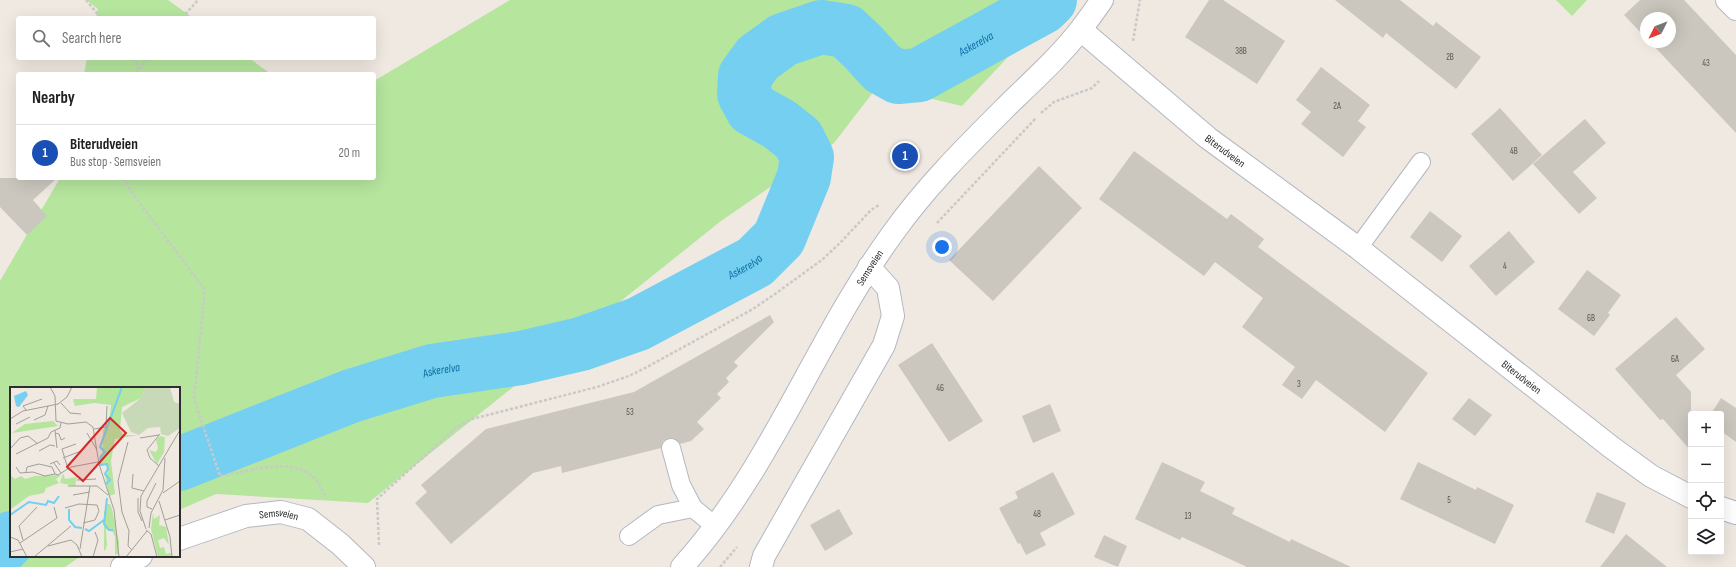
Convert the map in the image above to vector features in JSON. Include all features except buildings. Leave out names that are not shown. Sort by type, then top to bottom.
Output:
[{"type":"street","name":"Semsveien","points":[[682,567],[715,526],[748,479],[777,431],[869,267],[912,208],[974,139],[1052,62],[1080,30],[1102,0]]},
{"type":"street","points":[[1727,0],[1736,9]]},
{"type":"street","name":"Biterudveien","points":[[1080,30],[1208,138],[1358,248],[1611,447],[1652,476],[1688,495]]},
{"type":"street","points":[[761,567],[764,556],[884,345],[893,316],[888,288],[869,267]]},
{"type":"street","points":[[1724,509],[1736,513]]},
{"type":"street","name":"Semsveien","points":[[180,539],[246,516],[281,512],[308,519],[340,544],[364,567]]},
{"type":"street","points":[[122,567],[138,557]]},
{"type":"lane","points":[[1358,248],[1421,162]]},
{"type":"lane","points":[[671,448],[681,485],[693,508],[715,526]]},
{"type":"lane","points":[[629,536],[658,515],[693,508]]},
{"type":"path","points":[[86,0],[99,16]]},
{"type":"path","points":[[184,16],[198,0]]},
{"type":"path","points":[[933,228],[1039,115],[1054,102],[1092,88],[1117,61],[1135,39],[1136,17],[1140,0]]},
{"type":"path","points":[[134,60],[139,69]]},
{"type":"path","points":[[138,72],[146,60]]},
{"type":"path","points":[[125,180],[132,193],[205,290],[194,399],[220,476]]},
{"type":"path","points":[[380,552],[376,499],[457,427],[472,419],[597,387],[629,376],[753,309],[775,294],[823,259],[871,210],[881,204],[892,204],[912,208]]},
{"type":"path","points":[[720,567],[738,546]]},
{"type":"green space","points":[[86,0],[168,0],[190,16],[96,16],[98,9]]},
{"type":"green space","points":[[510,0],[1056,0],[1051,11],[962,106],[878,86],[834,143],[721,221],[368,503],[216,494],[180,510],[180,387],[10,387],[10,557],[80,557],[65,567],[0,567],[0,281],[59,180],[376,180],[376,80]]},
{"type":"green space","points":[[1556,0],[1587,0],[1572,16]]},
{"type":"green space","points":[[87,60],[252,60],[268,72],[84,72]]},
{"type":"waterway","name":"Askerelva","points":[[180,464],[351,396],[432,371],[521,358],[581,344],[638,324],[755,262],[779,238],[804,177],[807,157],[798,139],[779,124],[752,109],[744,94],[745,76],[758,58],[783,40],[821,27],[846,31],[882,68],[898,77],[919,75],[1043,7],[1050,0]]},
{"type":"waterway","name":"Askerelva","points":[[0,549],[10,539]]},
{"type":"place","name":"Biterudveien","points":[[905,156]]}]
